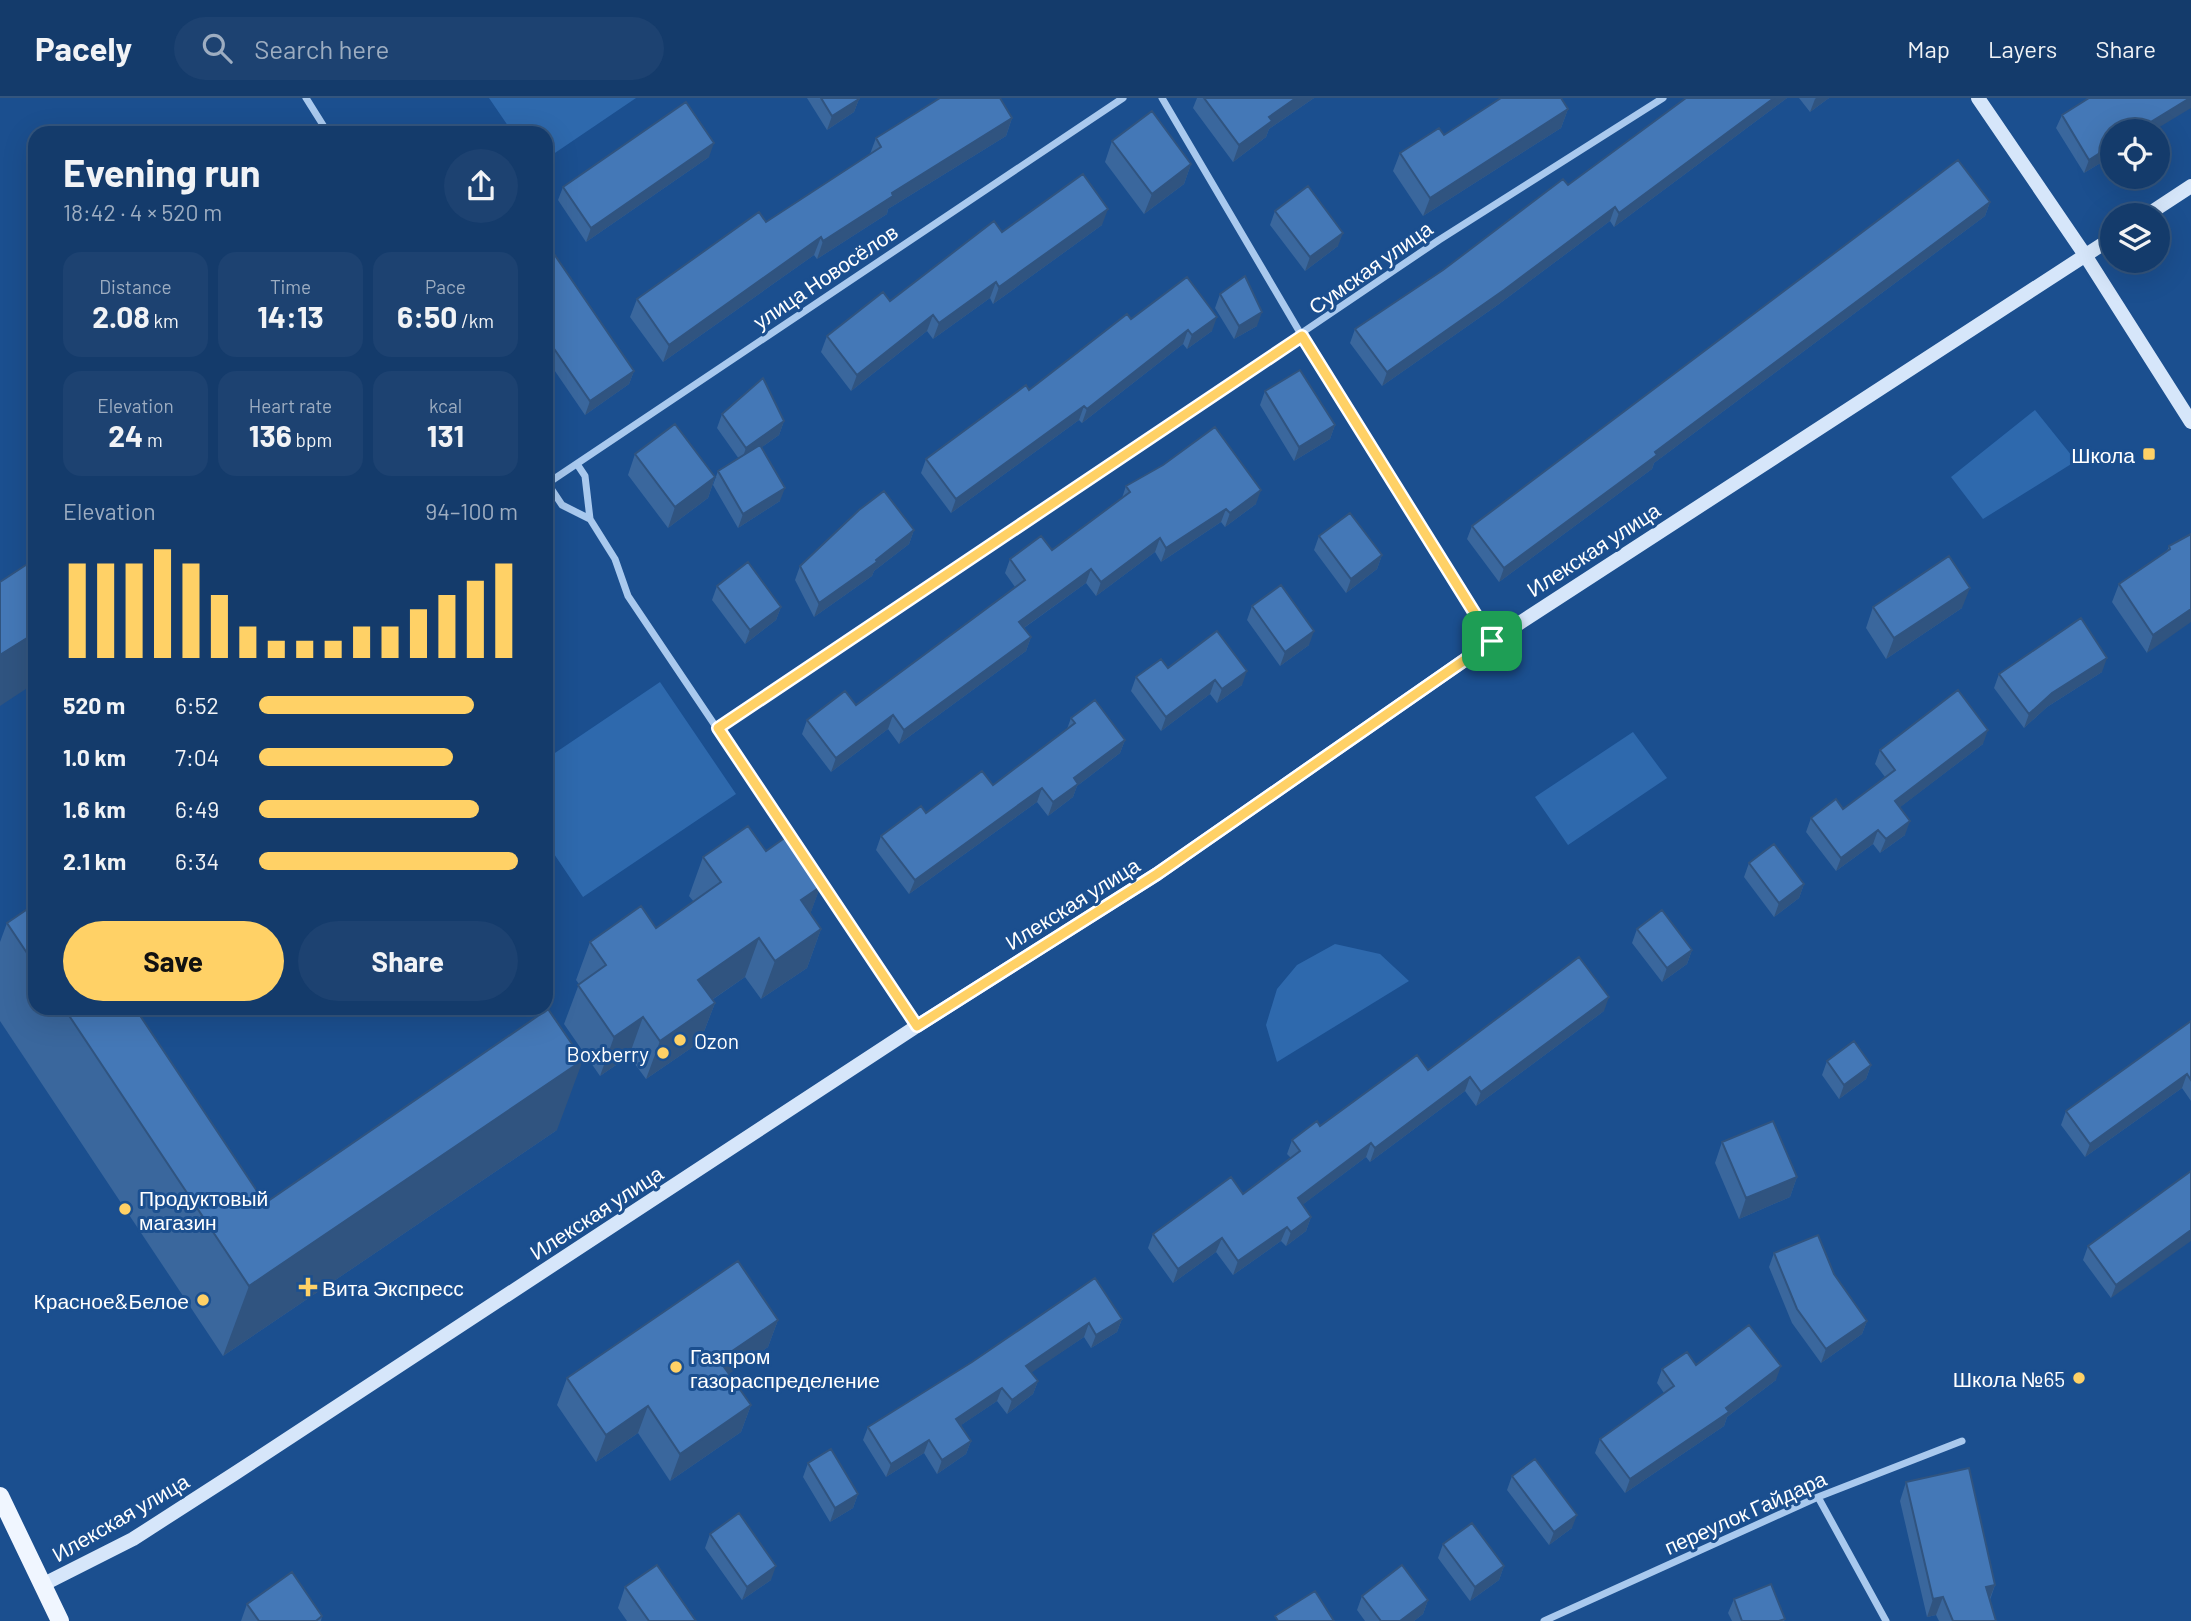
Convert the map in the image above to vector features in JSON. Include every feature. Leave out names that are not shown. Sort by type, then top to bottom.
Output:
[{"type":"main road","points":[[0,1496],[60,1621]]},
{"type":"street","points":[[306,98],[324,126]]},
{"type":"street","name":"улица Новосёлов","points":[[553,478],[1123,98]]},
{"type":"street","points":[[1162,98],[1302,336],[1492,641]]},
{"type":"street","name":"Сумская улица","points":[[718,728],[1302,336],[1439,240],[1663,98]]},
{"type":"street","points":[[1978,98],[2085,256],[2191,422]]},
{"type":"street","points":[[2165,203],[2191,186]]},
{"type":"street","name":"Илекская улица","points":[[42,1584],[133,1539],[917,1026],[1157,874],[1492,641],[2100,246]]},
{"type":"street","points":[[577,464],[585,476],[590,519],[615,559],[628,596],[917,1026]]},
{"type":"street","points":[[553,491],[562,505],[590,519]]},
{"type":"street","name":"переулок Гайдара","points":[[1544,1621],[1818,1497],[1962,1441]]},
{"type":"street","points":[[1818,1497],[1886,1621]]},
{"type":"shaded area","points":[[489,98],[636,98],[553,154],[553,126],[508,126]]},
{"type":"shaded area","points":[[2035,410],[2076,461],[1983,519],[1951,477]]},
{"type":"shaded area","points":[[660,682],[736,794],[583,897],[553,852],[553,754]]},
{"type":"shaded area","points":[[1633,732],[1667,778],[1568,845],[1535,797]]},
{"type":"shaded area","points":[[1335,944],[1380,954],[1409,981],[1277,1062],[1266,1025],[1277,989],[1297,965]]},
{"type":"building","points":[[821,98],[859,98],[859,99],[832,116]]},
{"type":"building","points":[[940,98],[1000,98],[1012,118],[892,193],[893,196],[823,241],[821,237],[669,345],[637,299],[759,212],[766,222],[881,147],[876,138]]},
{"type":"building","points":[[1204,98],[1296,98],[1269,117],[1272,121],[1239,145]]},
{"type":"building","points":[[1501,98],[1561,98],[1568,109],[1430,198],[1400,153],[1439,128],[1444,135]]},
{"type":"building","points":[[1686,98],[1774,98],[1619,213],[1615,207],[1504,290],[1387,372],[1355,329],[1443,270],[1563,179],[1568,185]]},
{"type":"building","points":[[2089,98],[2190,98],[2156,119],[2100,119],[2100,153],[2089,160],[2062,115]]},
{"type":"building","points":[[686,102],[714,143],[591,228],[563,187]]},
{"type":"building","points":[[1152,111],[1191,164],[1152,194],[1112,141]]},
{"type":"building","points":[[1958,160],[1990,202],[1504,568],[1472,526]]},
{"type":"building","points":[[1083,174],[1108,209],[999,287],[996,282],[939,323],[933,315],[857,375],[827,336],[883,292],[890,301],[994,221],[1002,232]]},
{"type":"building","points":[[1308,186],[1343,233],[1310,257],[1275,211]]},
{"type":"building","points":[[553,252],[634,371],[590,401],[553,347]]},
{"type":"building","points":[[1245,276],[1262,312],[1239,326],[1220,294]]},
{"type":"building","points":[[1187,277],[1217,317],[1192,335],[1188,330],[1087,409],[1084,406],[956,499],[926,459],[1026,385],[1029,390],[1127,314],[1131,319]]},
{"type":"building","points":[[1300,370],[1335,425],[1299,447],[1265,391]]},
{"type":"building","points":[[763,378],[784,421],[746,448],[722,414]]},
{"type":"building","points":[[675,424],[715,477],[675,507],[635,454]]},
{"type":"building","points":[[1215,427],[1261,490],[1230,513],[1226,509],[1166,548],[1160,538],[1101,582],[1091,569],[1019,622],[1031,637],[904,730],[893,715],[836,758],[807,720],[845,691],[856,705],[1025,580],[1010,559],[1041,536],[1052,550],[1130,492],[1126,486],[1163,465]]},
{"type":"building","points":[[760,445],[785,488],[743,514],[718,471]]},
{"type":"building","points":[[884,491],[914,530],[876,560],[877,562],[819,603],[800,566],[859,510]]},
{"type":"building","points":[[1350,513],[1382,555],[1351,579],[1319,536]]},
{"type":"building","points":[[2191,534],[2191,609],[2153,635],[2119,584],[2170,549],[2169,546]]},
{"type":"building","points":[[1949,556],[1970,588],[1894,638],[1873,607]]},
{"type":"building","points":[[748,562],[781,607],[750,630],[717,586]]},
{"type":"building","points":[[28,564],[28,637],[0,655],[0,582]]},
{"type":"building","points":[[1281,585],[1314,631],[1285,652],[1252,606]]},
{"type":"building","points":[[2081,618],[2107,658],[2052,693],[2029,714],[1999,674]]},
{"type":"building","points":[[1217,631],[1247,671],[1222,689],[1215,680],[1166,717],[1136,677],[1161,659],[1168,668]]},
{"type":"building","points":[[1958,690],[1988,730],[1895,801],[1910,821],[1886,839],[1878,830],[1841,858],[1811,818],[1836,799],[1843,809],[1895,770],[1880,750]]},
{"type":"building","points":[[1095,700],[1125,740],[1074,778],[1078,784],[1053,802],[1042,788],[915,880],[881,836],[921,806],[926,813],[982,771],[993,785],[1075,723],[1071,718]]},
{"type":"building","points":[[748,826],[766,851],[786,837],[820,887],[801,900],[821,929],[775,961],[759,938],[698,980],[715,1003],[660,1041],[643,1017],[614,1037],[578,985],[606,965],[590,942],[641,906],[656,928],[721,882],[703,857]]},
{"type":"building","points":[[1774,844],[1804,884],[1779,903],[1749,863]]},
{"type":"building","points":[[28,909],[28,954],[7,923]]},
{"type":"building","points":[[1662,910],[1692,950],[1667,968],[1637,929]]},
{"type":"building","points":[[1579,957],[1609,997],[1481,1092],[1470,1077],[1375,1148],[1371,1143],[1298,1198],[1311,1217],[1291,1232],[1287,1227],[1238,1261],[1222,1238],[1178,1269],[1153,1234],[1231,1177],[1243,1194],[1300,1151],[1292,1140],[1317,1121],[1320,1126],[1417,1055],[1428,1070]]},
{"type":"building","points":[[69,1015],[140,1015],[265,1203],[539,1015],[552,1015],[583,1060],[249,1286]]},
{"type":"building","points":[[2191,1021],[2191,1080],[2187,1074],[2090,1144],[2066,1111]]},
{"type":"building","points":[[1854,1041],[1871,1065],[1844,1085],[1827,1061]]},
{"type":"building","points":[[1773,1121],[1797,1177],[1746,1198],[1722,1142]]},
{"type":"building","points":[[2191,1171],[2191,1230],[2116,1285],[2088,1246]]},
{"type":"building","points":[[1818,1235],[1834,1274],[1867,1321],[1826,1349],[1797,1309],[1774,1253]]},
{"type":"building","name":"Газпром газораспределение","points":[[738,1261],[778,1320],[719,1360],[751,1405],[680,1454],[648,1406],[606,1435],[567,1378]]},
{"type":"building","points":[[1095,1278],[1122,1319],[1096,1335],[1089,1323],[1026,1366],[1038,1381],[1012,1400],[1002,1388],[956,1419],[971,1441],[942,1460],[929,1440],[891,1464],[868,1427],[972,1362]]},
{"type":"building","points":[[1749,1325],[1781,1366],[1726,1408],[1729,1412],[1630,1479],[1600,1439],[1674,1386],[1662,1369],[1687,1352],[1696,1365]]},
{"type":"building","points":[[831,1449],[858,1494],[835,1508],[808,1463]]},
{"type":"building","points":[[1535,1459],[1577,1515],[1554,1532],[1512,1476]]},
{"type":"building","points":[[1969,1468],[1995,1585],[1986,1587],[1996,1621],[1953,1621],[1943,1597],[1933,1599],[1906,1482]]},
{"type":"building","points":[[739,1513],[776,1566],[747,1587],[710,1534]]},
{"type":"building","points":[[1472,1523],[1504,1566],[1475,1587],[1443,1544]]},
{"type":"building","points":[[657,1565],[696,1621],[649,1621],[625,1587]]},
{"type":"building","points":[[1402,1565],[1428,1600],[1400,1621],[1381,1621],[1362,1596]]},
{"type":"building","points":[[292,1572],[322,1616],[316,1621],[259,1621],[247,1604]]},
{"type":"building","points":[[1771,1584],[1785,1619],[1742,1621],[1734,1599]]},
{"type":"building","points":[[1315,1591],[1334,1621],[1278,1621],[1275,1616]]},
{"type":"place","name":"Школа","points":[[2149,454]]},
{"type":"place","name":"Ozon","points":[[680,1040]]},
{"type":"place","name":"Boxberry","points":[[663,1053]]},
{"type":"place","name":"Продуктовый магазин","points":[[125,1209]]},
{"type":"place","name":"Вита Экспресс","points":[[308,1287]]},
{"type":"place","name":"Красное&Белое","points":[[203,1300]]},
{"type":"place","name":"Газпром газораспределение","points":[[676,1367]]},
{"type":"place","name":"Школа №65","points":[[2079,1378]]},
{"type":"route","points":[[1302,336],[1492,641],[1157,874],[917,1026],[718,728],[873,621],[1302,336]]}]
